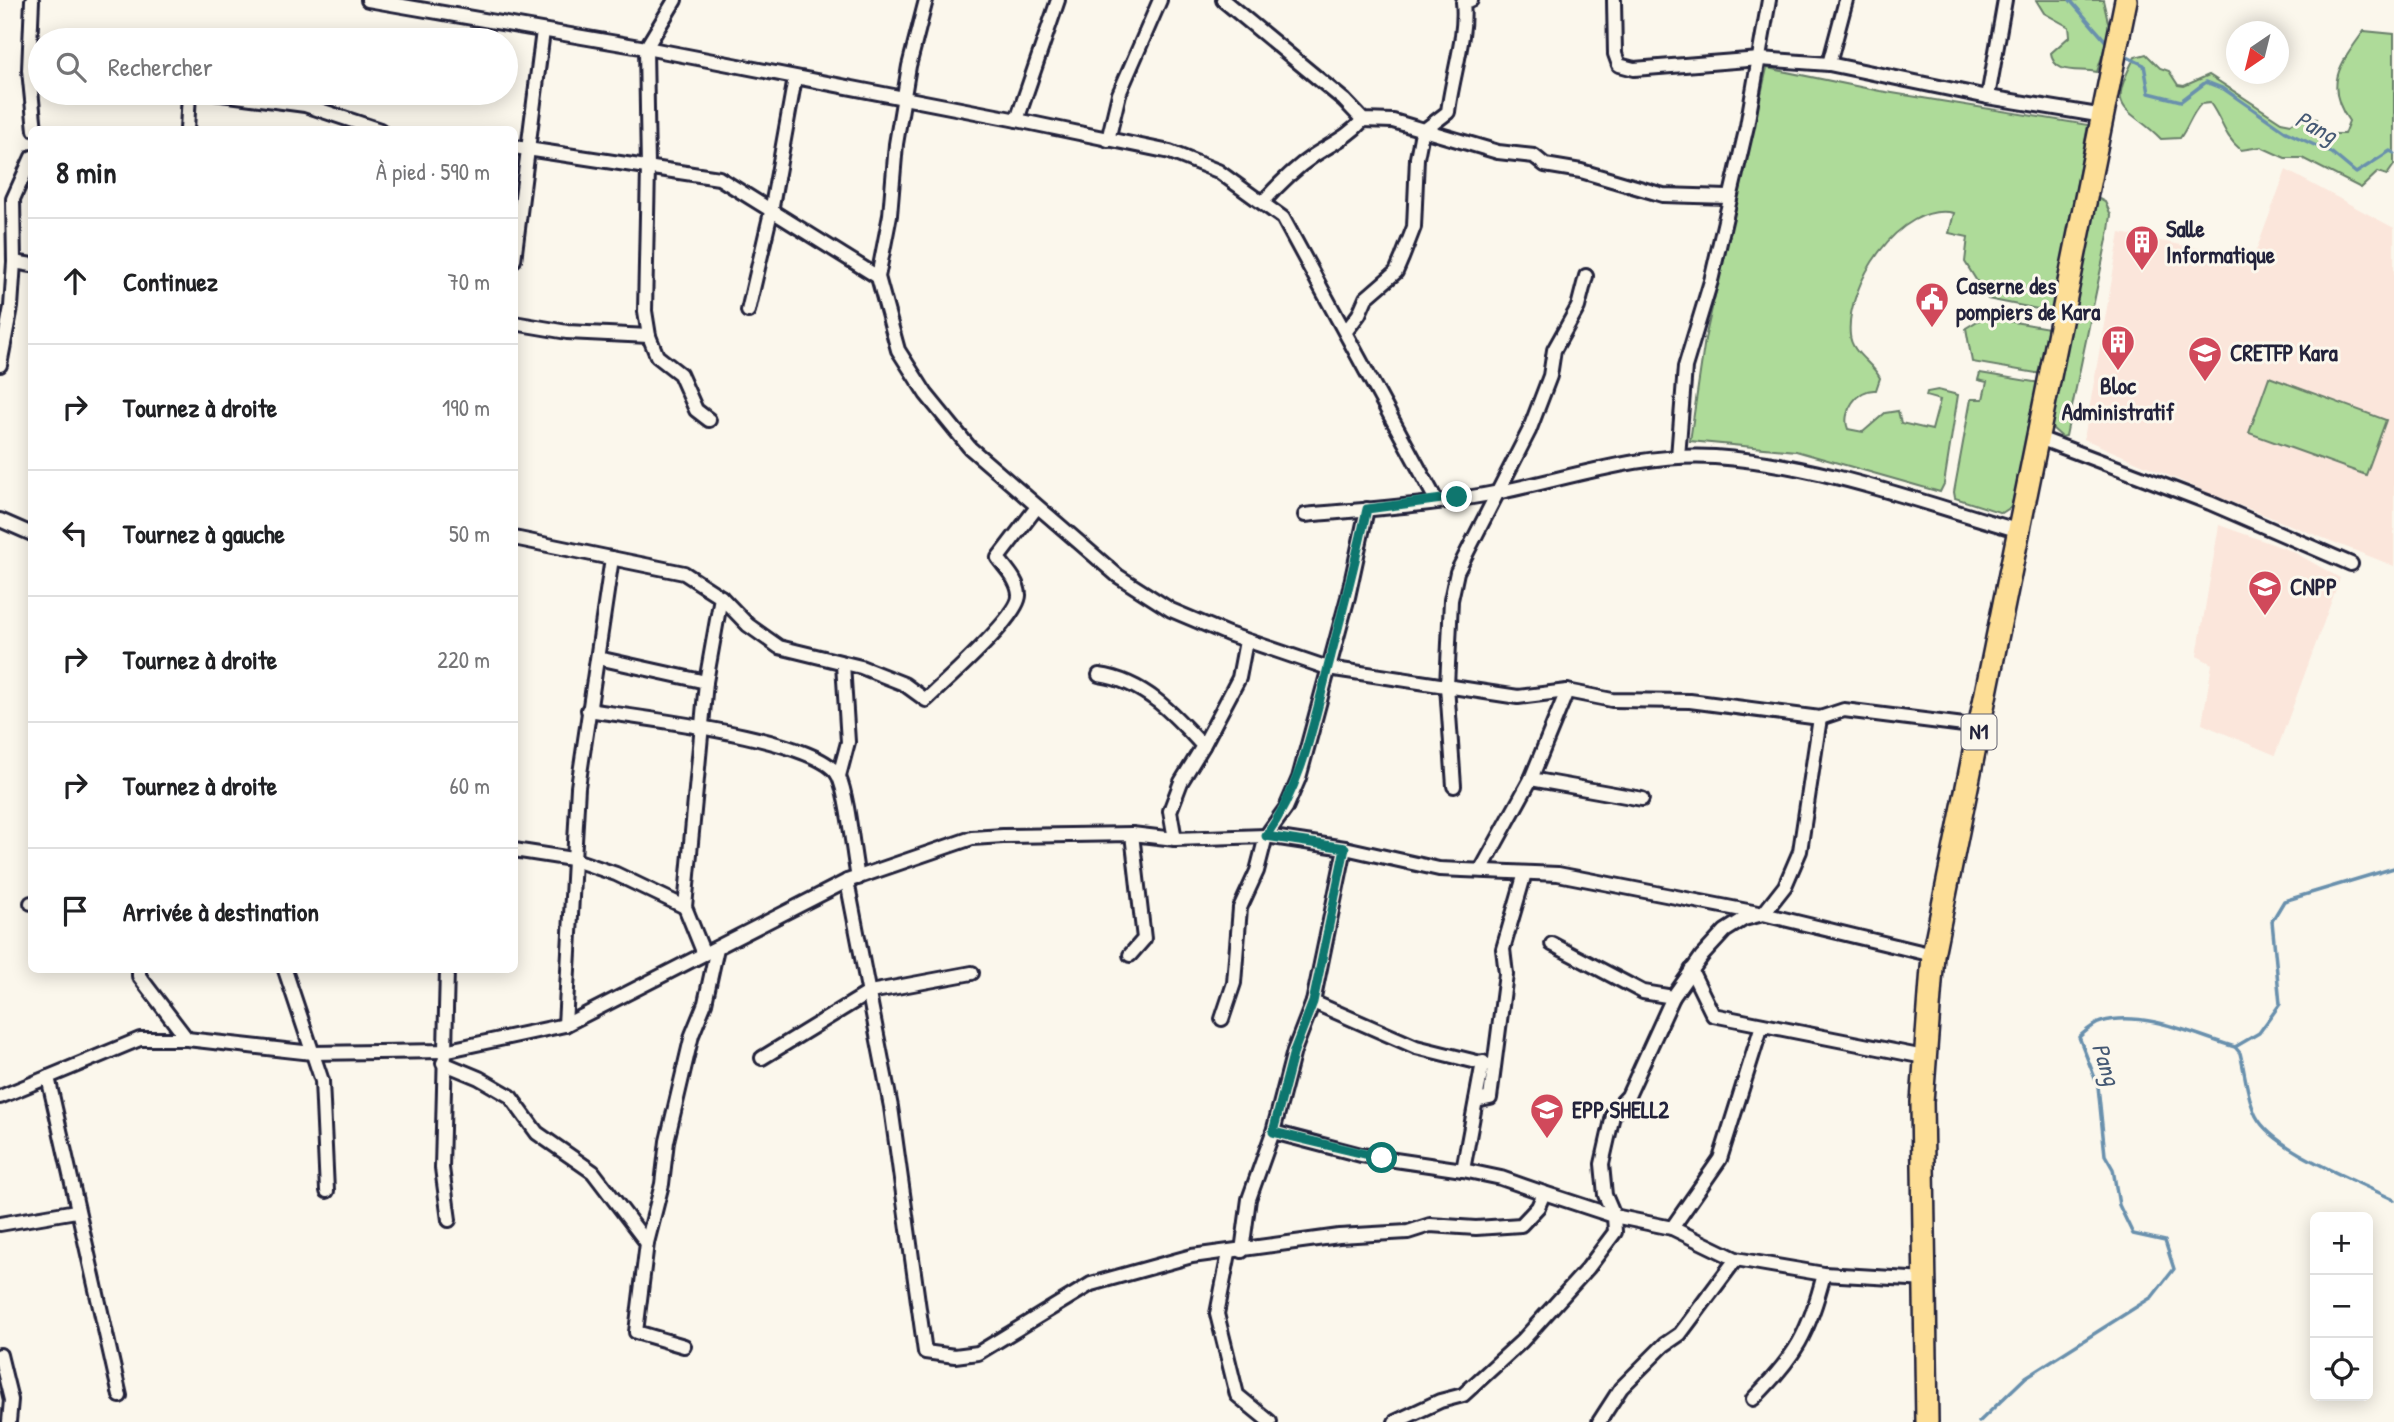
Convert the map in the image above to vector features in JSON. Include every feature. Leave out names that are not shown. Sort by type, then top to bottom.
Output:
[{"type":"highway","name":"N1","points":[[1927,1419],[1924,1056],[1933,955],[2126,0]]},
{"type":"street","points":[[32,0],[33,28]]},
{"type":"street","points":[[368,0],[646,48],[1017,120],[1170,152],[1218,171],[1283,218],[1347,330],[1436,500]]},
{"type":"street","points":[[675,0],[646,48],[648,168],[645,311],[649,337],[657,356],[680,374],[696,410],[709,420]]},
{"type":"street","points":[[926,0],[909,66],[906,100],[896,144],[890,215],[878,277],[898,350],[926,394],[970,448],[1118,576],[1171,610],[1246,641],[1328,668],[1518,697],[1567,691],[1612,700],[1690,701],[1820,718],[1844,710],[1980,727]]},
{"type":"street","points":[[1017,120],[1058,0]]},
{"type":"street","points":[[1108,140],[1119,94],[1160,0]]},
{"type":"street","points":[[1223,0],[1343,100],[1363,120],[1393,121],[1422,132],[1476,143],[1498,152],[1534,156],[1545,165],[1581,171],[1663,195],[1728,197]]},
{"type":"street","points":[[1347,330],[1359,314],[1366,298],[1396,272],[1402,258],[1413,227],[1417,158],[1422,132],[1448,112],[1453,70],[1466,24],[1463,2],[1471,0]]},
{"type":"street","points":[[1614,0],[1615,54],[1619,65],[1634,69],[1760,59],[1829,64],[1988,97],[2104,116]]},
{"type":"street","points":[[1678,457],[1685,367],[1711,281],[1760,59],[1769,0]]},
{"type":"street","points":[[1829,64],[1846,0]]},
{"type":"street","points":[[1988,97],[2005,0]]},
{"type":"street","points":[[518,196],[521,148],[543,31]]},
{"type":"street","points":[[748,311],[771,212],[795,78]]},
{"type":"street","points":[[35,105],[35,126]]},
{"type":"street","points":[[187,126],[188,105]]},
{"type":"street","points":[[305,105],[368,126]]},
{"type":"street","points":[[1262,202],[1294,171],[1350,134],[1363,120]]},
{"type":"street","points":[[521,148],[719,178],[878,277]]},
{"type":"street","points":[[0,365],[1,348],[11,307],[14,262],[6,199],[28,163]]},
{"type":"street","points":[[14,262],[28,264]]},
{"type":"street","points":[[1454,786],[1447,687],[1451,600],[1457,572],[1529,431],[1550,376],[1554,350],[1578,307],[1586,276]]},
{"type":"street","points":[[518,324],[567,332],[649,337]]},
{"type":"street","points":[[2039,438],[2210,503],[2351,564]]},
{"type":"street","points":[[1305,514],[1497,492],[1625,464],[1678,457],[1715,457],[1825,475],[2020,531]]},
{"type":"street","points":[[518,539],[684,573],[721,597],[748,625],[779,647],[862,667],[904,684],[926,700],[1007,621],[1019,598],[1017,583],[998,558],[1037,507]]},
{"type":"street","points":[[1222,1019],[1234,983],[1240,908],[1257,871],[1266,836],[1286,808],[1299,778],[1348,597],[1367,509]]},
{"type":"street","points":[[0,520],[28,532]]},
{"type":"street","points":[[565,1025],[572,859],[588,710],[612,558]]},
{"type":"street","points":[[704,954],[685,907],[706,682],[721,597]]},
{"type":"street","points":[[1175,839],[1171,811],[1181,782],[1239,678],[1246,641]]},
{"type":"street","points":[[598,658],[706,682]]},
{"type":"street","points":[[843,664],[848,742],[839,776],[870,992],[891,1107],[925,1352],[955,1356],[978,1353],[1091,1284],[1192,1256],[1339,1236],[1408,1232],[1430,1225],[1476,1228],[1521,1224],[1538,1207],[1544,1193]]},
{"type":"street","points":[[1100,675],[1121,678],[1143,689],[1181,722],[1203,746]]},
{"type":"street","points":[[1481,870],[1531,779],[1567,691]]},
{"type":"street","points":[[588,710],[787,745],[826,761],[839,776]]},
{"type":"street","points":[[1395,1422],[1440,1401],[1463,1395],[1486,1376],[1588,1268],[1615,1232],[1614,1216],[1605,1195],[1601,1164],[1614,1111],[1628,1096],[1673,996],[1691,970],[1725,931],[1744,919],[1763,914],[1785,886],[1800,851],[1820,718]]},
{"type":"street","points":[[1531,779],[1642,799]]},
{"type":"street","points":[[0,1097],[139,1039],[187,1039],[312,1053],[443,1057],[565,1025],[853,879],[972,838],[1132,834],[1175,839],[1266,836],[1345,848],[1439,869],[1558,874],[1763,914],[1933,955]]},
{"type":"street","points":[[1130,955],[1144,939],[1132,834]]},
{"type":"street","points":[[1270,1422],[1237,1395],[1217,1314],[1249,1199],[1273,1132],[1294,1051],[1313,1002],[1345,848]]},
{"type":"street","points":[[518,851],[572,859],[616,874],[685,907]]},
{"type":"street","points":[[1463,1170],[1476,1101],[1490,1098],[1488,1064],[1506,974],[1503,949],[1525,873]]},
{"type":"street","points":[[1552,944],[1643,992],[1673,996]]},
{"type":"street","points":[[684,1346],[636,1332],[647,1243],[663,1184],[667,1141],[692,1035],[705,1003],[718,948]]},
{"type":"street","points":[[1691,970],[1713,1015],[1924,1056]]},
{"type":"street","points":[[762,1058],[870,992],[972,972]]},
{"type":"street","points":[[139,973],[187,1039]]},
{"type":"street","points":[[286,973],[322,1081],[327,1191]]},
{"type":"street","points":[[447,973],[442,1168],[449,1220]]},
{"type":"street","points":[[1313,1002],[1416,1046],[1488,1064]]},
{"type":"street","points":[[1672,1228],[1720,1159],[1762,1025]]},
{"type":"street","points":[[443,1057],[510,1096],[537,1133],[593,1172],[647,1243]]},
{"type":"street","points":[[48,1077],[76,1211],[120,1396]]},
{"type":"street","points":[[1273,1132],[1361,1155],[1501,1178],[1614,1216],[1672,1228],[1736,1259],[1824,1274],[1927,1280]]},
{"type":"street","points":[[0,1224],[76,1211]]},
{"type":"street","points":[[1599,1422],[1621,1388],[1664,1345],[1680,1334],[1736,1259]]},
{"type":"street","points":[[1753,1399],[1794,1355],[1813,1316],[1824,1274]]},
{"type":"street","points":[[0,1355],[12,1400],[9,1422]]},
{"type":"shaded area","points":[[2286,170],[2394,228],[2394,566],[2211,494],[2084,439],[2120,233],[2253,259]]},
{"type":"shaded area","name":"CNPP","points":[[2219,525],[2292,551],[2340,578],[2275,755],[2202,724],[2212,664],[2197,656]]},
{"type":"green space","points":[[2036,0],[2103,0],[2110,31],[2097,72],[2068,70],[2057,65],[2051,53],[2070,36],[2069,27],[2044,13]]},
{"type":"green space","points":[[2364,31],[2394,34],[2394,165],[2387,175],[2378,172],[2361,188],[2302,158],[2285,158],[2261,147],[2241,150],[2227,133],[2210,103],[2201,104],[2180,138],[2161,139],[2124,107],[2121,99],[2121,89],[2135,57],[2146,54],[2160,68],[2169,71],[2178,85],[2184,86],[2209,75],[2281,122],[2291,124],[2300,118],[2317,119],[2313,136],[2327,138],[2334,134],[2344,134],[2349,121],[2337,96],[2338,74],[2348,53]]},
{"type":"green space","points":[[1767,68],[1880,91],[2088,125],[2053,312],[1988,299],[1965,262],[1968,237],[1949,233],[1954,213],[1934,213],[1914,220],[1896,234],[1866,272],[1856,294],[1851,315],[1851,341],[1880,378],[1876,390],[1863,393],[1852,403],[1847,416],[1848,429],[1863,432],[1885,413],[1898,411],[1901,423],[1932,430],[1940,400],[1926,396],[1927,392],[1938,390],[1958,395],[1944,484],[1940,492],[1796,451],[1690,441],[1705,339]]},
{"type":"green space","points":[[2099,199],[2105,202],[2111,215],[2109,230],[2066,436],[2062,437],[2052,428],[2051,419],[2095,203]]},
{"type":"green space","points":[[1984,317],[2049,328],[2042,374],[1972,362],[1966,328]]},
{"type":"green space","points":[[1980,373],[2040,383],[2011,507],[2002,513],[1955,498],[1954,492],[1971,399],[1983,399],[1987,382],[1978,380]]},
{"type":"green space","points":[[2269,377],[2386,420],[2366,475],[2249,433]]},
{"type":"waterway","name":"Pang","points":[[2070,0],[2109,45]]},
{"type":"waterway","name":"Pang","points":[[2121,54],[2144,65],[2149,93],[2181,101],[2206,82],[2224,89],[2286,132],[2332,153],[2356,173],[2390,151],[2394,153]]},
{"type":"waterway","name":"Pang","points":[[1979,1422],[2026,1377],[2152,1297],[2174,1269],[2165,1241],[2133,1234],[2119,1205],[2113,1169],[2105,1155],[2098,1086],[2079,1037],[2101,1022],[2135,1019],[2152,1021],[2235,1047],[2259,1033],[2280,1004],[2272,921],[2284,901],[2394,868]]},
{"type":"waterway","points":[[2235,1047],[2240,1053],[2253,1109],[2266,1129],[2298,1153],[2394,1200]]},
{"type":"place","name":"Salle Informatique","points":[[2142,272]]},
{"type":"place","name":"Caserne des pompiers de Kara","points":[[1932,329]]},
{"type":"place","name":"Bloc Administratif","points":[[2118,372]]},
{"type":"place","name":"CRETFP Kara","points":[[2205,383]]},
{"type":"place","name":"CNPP","points":[[2265,617]]},
{"type":"place","name":"EPP SHELL2","points":[[1547,1140]]},
{"type":"route","points":[[1382,1158],[1273,1132],[1294,1051],[1313,1002],[1332,899],[1345,848],[1266,836],[1286,808],[1299,778],[1348,597],[1367,509],[1457,497]]}]
